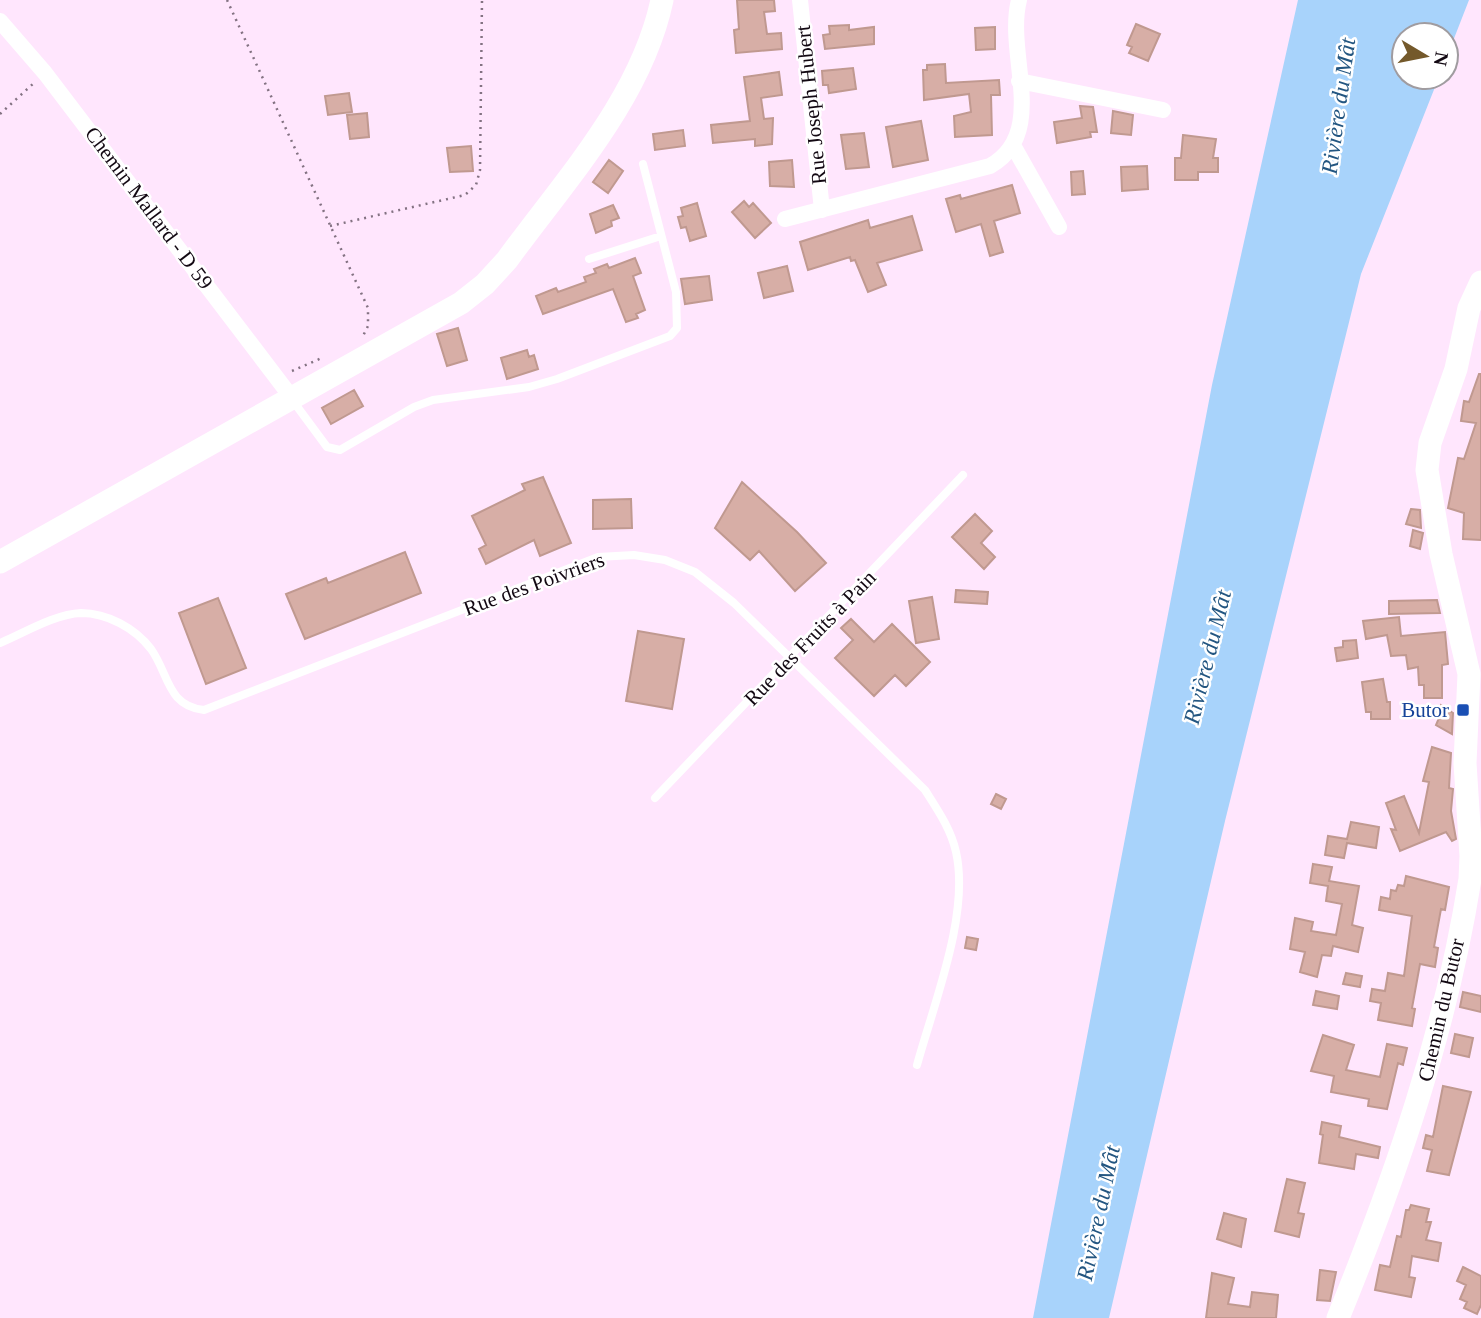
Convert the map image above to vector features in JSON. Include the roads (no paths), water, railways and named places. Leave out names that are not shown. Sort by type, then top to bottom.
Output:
[{"type":"street","points":[[0,562],[461,303],[485,284],[548,204],[630,87],[649,48],[662,0]]},
{"type":"street","name":"Rue Joseph Hubert","points":[[800,0],[822,211]]},
{"type":"street","points":[[785,219],[990,166],[1004,159],[1014,147],[1022,118],[1015,31],[1019,0]]},
{"type":"street","name":"Chemin Mallard - D 59","points":[[0,21],[45,73],[292,398]]},
{"type":"street","points":[[1019,82],[1163,110]]},
{"type":"street","points":[[1014,147],[1059,227]]},
{"type":"street","name":"Chemin du Butor","points":[[1338,1318],[1379,1217],[1426,1080],[1469,879],[1471,856],[1465,762],[1469,674],[1441,554],[1427,470],[1430,443],[1460,357],[1469,308],[1481,282]]},
{"type":"lane","points":[[292,398],[327,447],[340,450],[414,407],[433,401],[529,387],[670,336],[677,328],[677,292],[643,164]]},
{"type":"lane","points":[[589,259],[661,236]]},
{"type":"lane","name":"Rue des Fruits à Pain","points":[[655,798],[790,660],[963,475]]},
{"type":"lane","name":"Rue des Poivriers","points":[[0,643],[80,613],[113,619],[151,650],[172,694],[182,703],[204,710],[598,557],[634,555],[665,560],[695,572],[734,603],[925,790],[942,817],[956,850],[960,882],[958,914],[917,1065]]},
{"type":"water","name":"Rivière du Mât","points":[[1298,0],[1469,0],[1460,23],[1390,21],[1390,91],[1433,91],[1361,274],[1225,821],[1109,1318],[1033,1318],[1212,385]]},
{"type":"place","name":"Butor","points":[[1463,710]]}]
